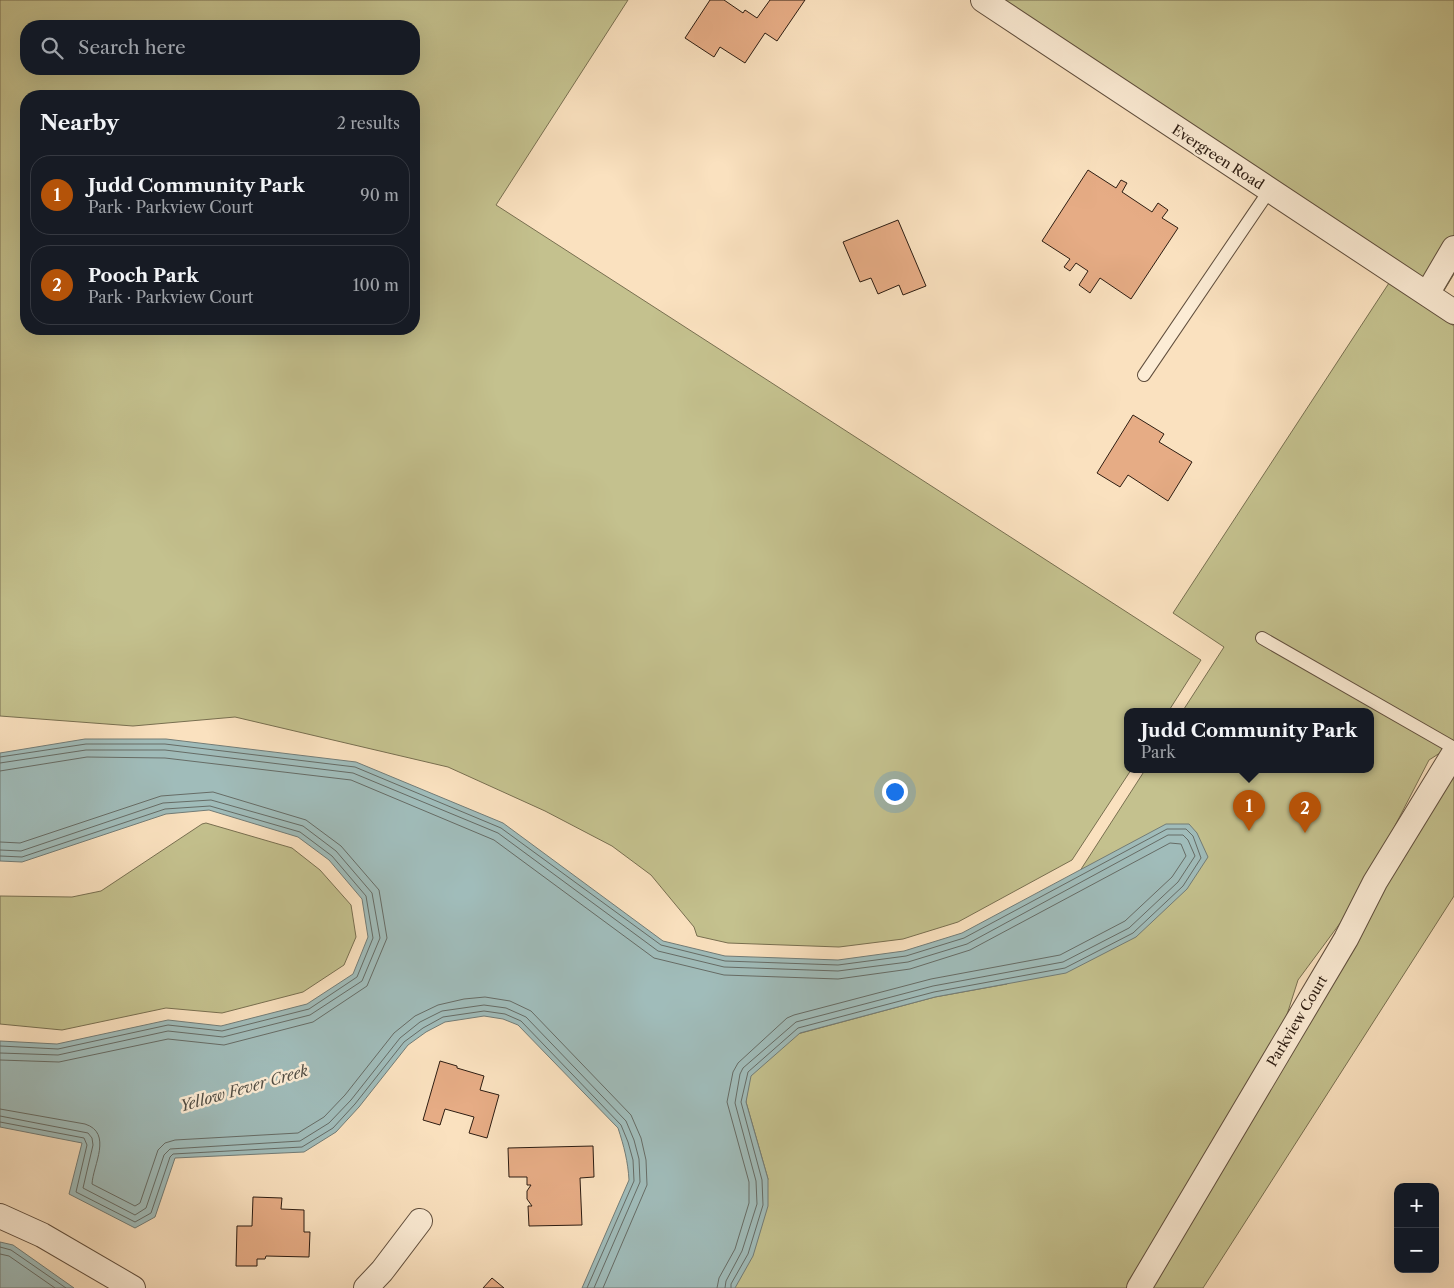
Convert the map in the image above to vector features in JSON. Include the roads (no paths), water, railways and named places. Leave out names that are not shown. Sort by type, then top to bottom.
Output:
[{"type":"street","name":"Evergreen Road","points":[[983,0],[1454,312]]},
{"type":"street","points":[[1427,294],[1454,248]]},
{"type":"street","name":"Parkview Court","points":[[1139,1288],[1346,939],[1375,882],[1454,753]]},
{"type":"street","points":[[0,1216],[42,1235],[133,1288]]},
{"type":"street","points":[[366,1288],[382,1272],[420,1221]]},
{"type":"lane","points":[[1144,375],[1269,190]]},
{"type":"lane","points":[[1262,638],[1454,748]]},
{"type":"water","name":"Yellow Fever Creek","points":[[85,739],[166,739],[356,762],[503,823],[663,941],[725,956],[838,960],[904,951],[962,933],[1166,824],[1189,824],[1197,833],[1208,857],[1187,889],[1136,937],[1066,973],[935,997],[800,1033],[751,1076],[746,1102],[768,1179],[768,1206],[753,1256],[735,1288],[582,1288],[629,1180],[627,1160],[622,1141],[618,1128],[518,1025],[503,1019],[484,1016],[445,1022],[426,1032],[408,1045],[359,1107],[336,1132],[304,1152],[175,1158],[155,1217],[135,1228],[69,1194],[82,1143],[0,1127],[0,1041],[57,1044],[168,1020],[221,1026],[307,1004],[353,974],[368,937],[362,899],[329,860],[298,837],[209,810],[166,814],[22,862],[0,861],[0,753]]},
{"type":"water","points":[[0,1242],[13,1245],[74,1288],[0,1288]]},
{"type":"place","name":"Judd Community Park","points":[[1249,831]]},
{"type":"place","name":"Pooch Park","points":[[1305,833]]}]
